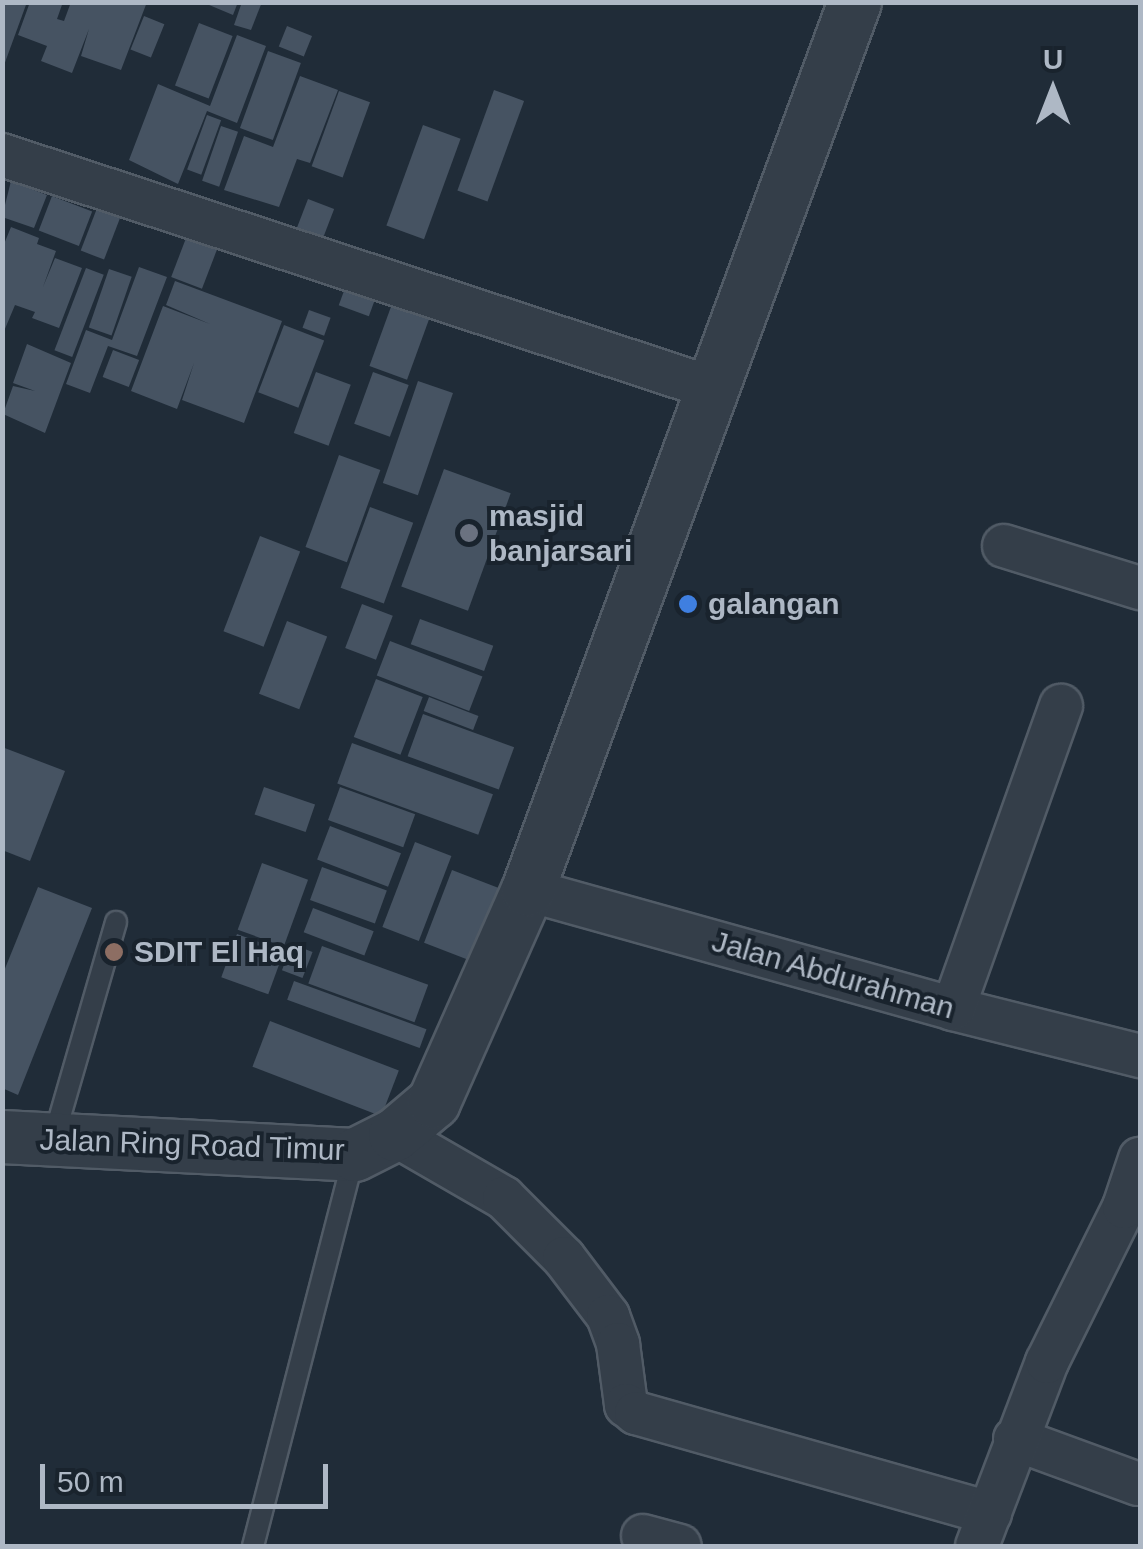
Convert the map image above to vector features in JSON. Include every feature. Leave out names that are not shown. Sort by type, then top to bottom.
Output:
[{"type":"street","points":[[375,1145],[434,1102],[528,890],[855,2]]},
{"type":"street","points":[[2,155],[712,388]]},
{"type":"street","points":[[1004,546],[1140,588]]},
{"type":"street","points":[[953,1009],[1060,706]]},
{"type":"street","name":"Jalan Abdurahman","points":[[528,890],[953,1009],[1140,1056]]},
{"type":"street","name":"Jalan Ring Road Timur","points":[[2,1137],[375,1145]]},
{"type":"street","points":[[375,1145],[504,1198],[564,1258],[608,1316],[618,1344],[626,1405],[636,1412],[984,1530],[1047,1362],[1124,1208],[1140,1159]]},
{"type":"street","points":[[1016,1439],[1138,1484]]},
{"type":"lane","points":[[54,1139],[116,922]]},
{"type":"lane","points":[[253,1546],[375,1145]]},
{"type":"building","points":[[2,2],[27,2],[3,68],[2,68]]},
{"type":"building","points":[[30,2],[63,2],[57,19],[64,21],[71,2],[147,2],[121,70],[81,56],[89,29],[72,73],[41,61],[47,46],[18,35]]},
{"type":"building","points":[[202,2],[238,2],[233,15]]},
{"type":"building","points":[[242,2],[262,2],[251,30],[234,25]]},
{"type":"building","points":[[144,16],[164,24],[151,58],[131,49]]},
{"type":"building","points":[[199,23],[233,36],[209,98],[175,86]]},
{"type":"building","points":[[287,26],[312,36],[304,57],[279,46]]},
{"type":"building","points":[[237,35],[266,46],[237,123],[207,111],[178,184],[129,160],[158,84],[210,106]]},
{"type":"building","points":[[268,51],[301,63],[273,140],[240,128]]},
{"type":"building","points":[[300,76],[338,90],[310,163],[297,159],[279,207],[224,190],[244,136],[273,147]]},
{"type":"building","points":[[494,90],[524,101],[487,201],[457,191]]},
{"type":"building","points":[[339,91],[370,102],[343,177],[312,166]]},
{"type":"building","points":[[207,115],[221,120],[201,175],[187,170]]},
{"type":"building","points":[[423,125],[461,139],[424,239],[386,226]]},
{"type":"building","points":[[221,126],[238,132],[219,187],[202,181]]},
{"type":"building","points":[[11,181],[47,195],[34,228],[2,217]]},
{"type":"building","points":[[52,196],[92,211],[79,246],[39,231]]},
{"type":"building","points":[[308,199],[334,209],[322,241],[296,231]]},
{"type":"building","points":[[99,203],[122,212],[104,260],[81,251]]},
{"type":"building","points":[[11,227],[39,238],[37,244],[56,251],[43,287],[55,258],[82,268],[59,328],[32,318],[35,312],[15,305],[2,336],[2,249]]},
{"type":"building","points":[[188,233],[219,245],[202,289],[171,277]]},
{"type":"building","points":[[139,267],[167,277],[137,356],[108,346],[90,393],[66,384],[86,330],[112,340]]},
{"type":"building","points":[[86,268],[104,275],[72,357],[54,350]]},
{"type":"building","points":[[109,269],[132,277],[112,335],[89,328]]},
{"type":"building","points":[[348,280],[378,291],[369,316],[339,305]]},
{"type":"building","points":[[175,281],[282,321],[244,423],[182,400],[194,363],[177,409],[131,391],[163,306],[210,324],[166,305]]},
{"type":"building","points":[[392,304],[430,318],[407,380],[369,366]]},
{"type":"building","points":[[309,310],[331,318],[324,336],[303,328]]},
{"type":"building","points":[[284,325],[324,340],[298,408],[258,392]]},
{"type":"building","points":[[27,344],[71,363],[45,433],[3,414],[13,386],[35,391],[13,383]]},
{"type":"building","points":[[113,350],[139,360],[129,387],[103,377]]},
{"type":"building","points":[[316,372],[351,385],[329,446],[294,433]]},
{"type":"building","points":[[373,372],[409,385],[390,437],[354,424]]},
{"type":"building","points":[[418,381],[453,393],[418,495],[383,483]]},
{"type":"building","points":[[339,455],[380,470],[347,562],[305,547]]},
{"type":"building","points":[[444,469],[511,493],[468,611],[401,586]]},
{"type":"building","points":[[370,507],[413,523],[384,604],[341,588]]},
{"type":"building","points":[[260,536],[300,551],[264,647],[223,631]]},
{"type":"building","points":[[362,604],[393,616],[376,660],[345,648]]},
{"type":"building","points":[[420,619],[493,646],[484,671],[411,644]]},
{"type":"building","points":[[287,621],[327,636],[299,709],[259,694]]},
{"type":"building","points":[[390,641],[482,676],[469,711],[377,676]]},
{"type":"building","points":[[376,679],[423,697],[400,755],[354,737]]},
{"type":"building","points":[[429,697],[478,716],[473,730],[424,711]]},
{"type":"building","points":[[423,714],[514,747],[499,789],[408,756]]},
{"type":"building","points":[[352,743],[493,794],[478,835],[337,783]]},
{"type":"building","points":[[2,747],[65,771],[30,861],[2,850]]},
{"type":"building","points":[[264,787],[315,805],[306,832],[255,814]]},
{"type":"building","points":[[340,787],[415,814],[403,847],[328,820]]},
{"type":"building","points":[[330,826],[401,853],[388,887],[317,860]]},
{"type":"building","points":[[415,842],[451,856],[419,941],[382,927]]},
{"type":"building","points":[[262,863],[308,880],[284,946],[238,930]]},
{"type":"building","points":[[322,867],[387,891],[375,923],[310,900]]},
{"type":"building","points":[[452,870],[499,888],[471,961],[424,943]]},
{"type":"building","points":[[38,887],[92,908],[18,1095],[2,1088],[2,976]]},
{"type":"building","points":[[313,908],[374,931],[364,956],[304,932]]},
{"type":"building","points":[[237,934],[284,951],[268,994],[221,977]]},
{"type":"building","points":[[292,944],[313,952],[303,978],[282,970]]},
{"type":"building","points":[[322,946],[428,985],[415,1022],[308,984]]},
{"type":"building","points":[[294,981],[426,1029],[420,1048],[287,1000]]},
{"type":"building","points":[[270,1021],[399,1070],[381,1116],[252,1067]]},
{"type":"place","name":"masjid banjarsari","points":[[469,533]]},
{"type":"place","name":"galangan","points":[[688,604]]},
{"type":"place","name":"SDIT El Haq","points":[[114,952]]}]
